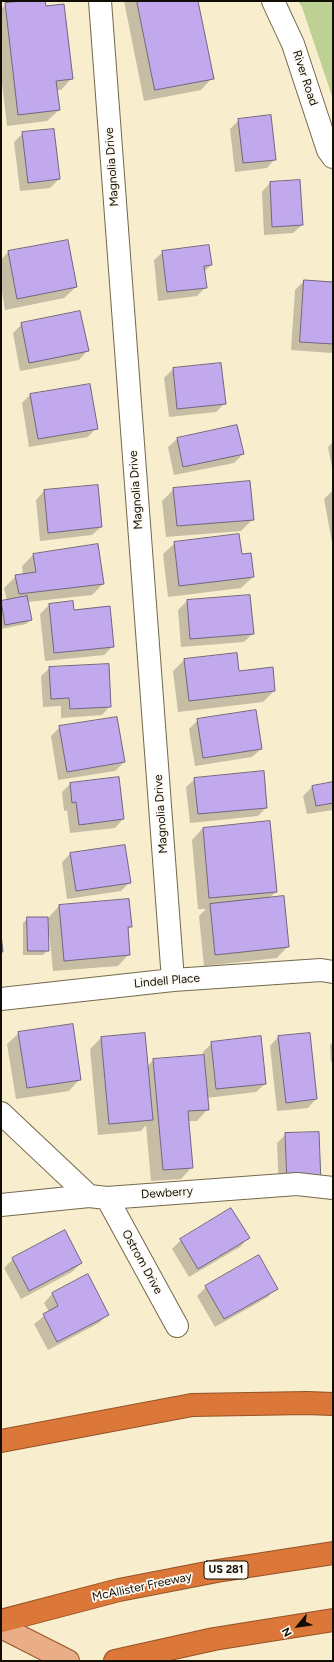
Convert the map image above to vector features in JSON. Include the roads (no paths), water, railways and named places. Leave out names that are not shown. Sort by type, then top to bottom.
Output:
[{"type":"highway","points":[[1,1441],[192,1405],[333,1404]]},
{"type":"highway","name":"McAllister Freeway","points":[[1,1621],[119,1590],[224,1570],[333,1553]]},
{"type":"highway","points":[[115,1661],[214,1639],[333,1620]]},
{"type":"main road","points":[[1,1627],[68,1661]]},
{"type":"street","name":"Magnolia Drive","points":[[100,1],[173,980]]},
{"type":"street","name":"River Road","points":[[273,1],[293,44],[328,150],[333,157]]},
{"type":"street","name":"Lindell Place","points":[[1,999],[173,980],[321,970],[333,972]]},
{"type":"street","name":"Ostrom Drive","points":[[1,1113],[98,1197],[177,1326]]},
{"type":"street","name":"Dewberry","points":[[1,1205],[297,1184],[333,1188]]}]
